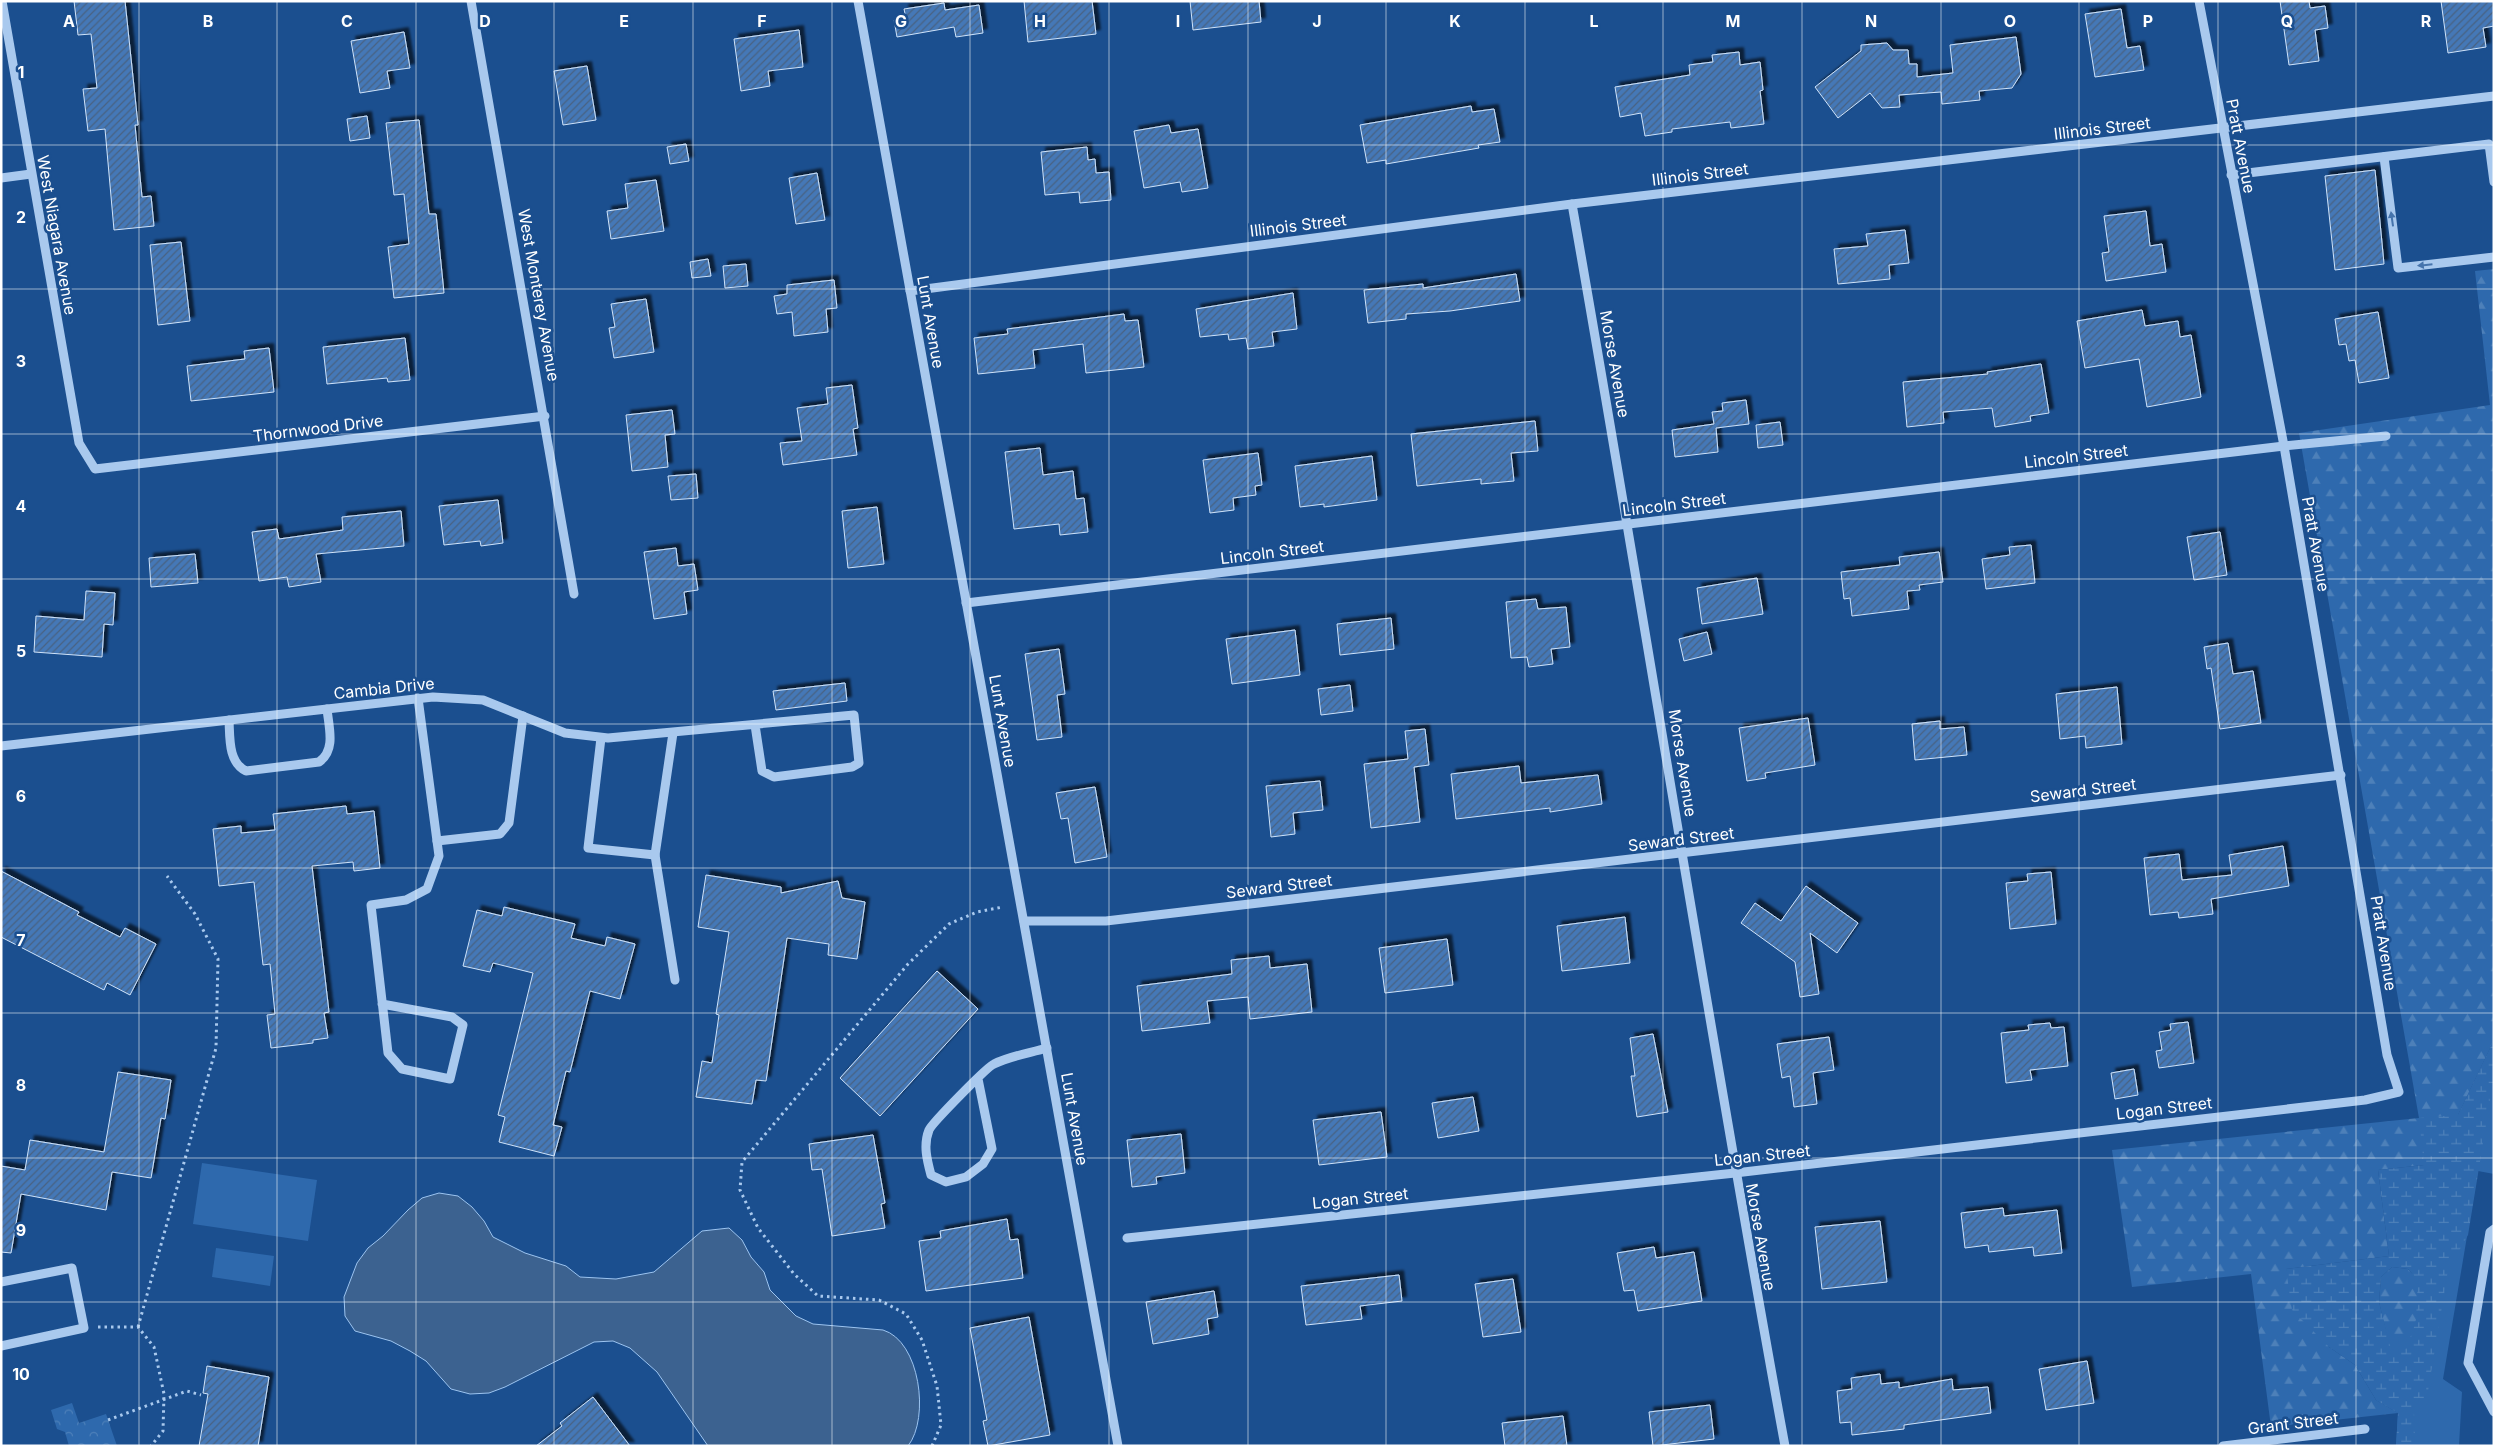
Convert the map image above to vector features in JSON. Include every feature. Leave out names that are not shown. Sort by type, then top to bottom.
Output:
[{"type":"street","name":"West Niagara Avenue","points":[[2,1],[79,443],[95,469]]},
{"type":"street","name":"West Monterey Avenue","points":[[471,1],[545,416],[574,594]]},
{"type":"street","name":"Lunt Avenue","points":[[858,1],[1118,1446]]},
{"type":"street","name":"Pratt Avenue","points":[[2199,1],[2284,446],[2387,1054],[2399,1092]]},
{"type":"street","name":"Illinois Street","points":[[910,290],[1572,204],[2494,96]]},
{"type":"street","points":[[2232,175],[2489,144],[2494,182]]},
{"type":"street","points":[[2384,157],[2398,268],[2494,257]]},
{"type":"street","points":[[1,178],[31,174]]},
{"type":"street","name":"Morse Avenue","points":[[1572,204],[1628,524],[1735,1174],[1785,1446]]},
{"type":"street","name":"Thornwood Drive","points":[[95,469],[545,416]]},
{"type":"street","name":"Lincoln Street","points":[[966,603],[2284,446],[2386,436]]},
{"type":"street","name":"Cambia Drive","points":[[1,746],[434,696],[483,700],[565,733],[601,738],[854,715],[859,763],[852,767],[774,777],[762,770],[754,725]]},
{"type":"street","points":[[382,1004],[452,1017],[463,1025],[450,1079],[402,1069],[388,1053],[382,1004],[371,905],[406,900],[427,889],[439,856],[418,698]]},
{"type":"street","points":[[229,720],[232,756],[239,767],[246,771],[319,762],[326,757],[330,745],[327,709]]},
{"type":"street","points":[[437,842],[500,834],[509,822],[523,716]]},
{"type":"street","points":[[673,732],[655,855],[675,980]]},
{"type":"street","points":[[601,738],[588,848],[655,855]]},
{"type":"street","name":"Seward Street","points":[[1024,921],[1106,921],[2341,775]]},
{"type":"street","points":[[978,1079],[992,1149],[983,1164],[966,1177],[946,1182],[931,1175],[925,1148],[930,1129],[978,1079],[993,1064],[1047,1048]]},
{"type":"street","name":"Logan Street","points":[[1127,1238],[1735,1174],[2365,1100],[2399,1092]]},
{"type":"street","points":[[2494,1230],[2490,1232],[2468,1363],[2494,1412]]},
{"type":"street","points":[[1,1282],[72,1268],[84,1328],[1,1346]]},
{"type":"street","name":"Grant Street","points":[[2223,1446],[2365,1429]]},
{"type":"path","points":[[138,1327],[216,1048],[218,959],[196,914],[168,876]]},
{"type":"path","points":[[932,1446],[941,1425],[936,1386],[922,1340],[906,1314],[879,1300],[818,1296],[794,1274],[758,1228],[740,1190],[742,1162],[915,957],[949,924],[977,912],[1003,907]]},
{"type":"path","points":[[84,1328],[116,1325],[138,1327],[154,1347],[164,1399],[163,1431],[151,1446]]},
{"type":"path","points":[[108,1420],[187,1391],[201,1395]]},
{"type":"green space","points":[[2494,269],[2494,1040],[2458,1115],[2424,1165],[2378,1170],[2389,1256],[2286,1269],[2329,1347],[2355,1365],[2376,1400],[2398,1413],[2271,1427],[2251,1274],[2132,1287],[2112,1150],[2419,1118],[2299,433],[2490,405],[2475,271]]},
{"type":"green space","points":[[2494,1040],[2494,1174],[2478,1171],[2443,1379],[2462,1392],[2459,1446],[2396,1446],[2398,1413],[2376,1400],[2458,1115]]},
{"type":"green space","points":[[2494,1040],[2493,1082],[2468,1235],[2448,1270],[2427,1397],[2414,1410],[2415,1446],[2396,1446],[2398,1413],[2376,1400],[2355,1365],[2329,1347],[2292,1310],[2286,1269],[2389,1256],[2378,1170],[2424,1165],[2419,1118],[2458,1115]],"holes":[[[2392,1267],[2408,1269],[2418,1280],[2416,1320],[2407,1348],[2392,1353],[2379,1302],[2381,1277]]]},
{"type":"green space","points":[[202,1163],[317,1180],[308,1241],[193,1224]]},
{"type":"green space","points":[[216,1248],[274,1256],[270,1286],[212,1277]]},
{"type":"green space","points":[[2392,1267],[2408,1269],[2418,1280],[2416,1320],[2407,1348],[2391,1353],[2379,1302],[2381,1277]]},
{"type":"green space","points":[[72,1403],[79,1423],[106,1414],[117,1446],[69,1446],[65,1432],[57,1429],[51,1410]]},
{"type":"shaded area","points":[[439,1193],[458,1196],[472,1207],[484,1221],[493,1237],[525,1253],[566,1266],[580,1277],[616,1279],[654,1272],[702,1231],[729,1228],[742,1240],[751,1257],[764,1272],[770,1290],[796,1316],[813,1324],[883,1330],[896,1337],[906,1349],[918,1382],[919,1418],[915,1433],[908,1446],[708,1446],[657,1372],[630,1348],[613,1341],[594,1342],[505,1387],[489,1393],[470,1394],[451,1389],[426,1361],[391,1341],[355,1331],[345,1316],[344,1297],[357,1263],[368,1248],[422,1198]]},
{"type":"building","points":[[74,1],[125,1],[138,125],[135,125],[142,197],[151,196],[154,226],[114,230],[105,129],[88,131],[83,89],[97,88],[91,34],[78,35]]},
{"type":"building","points":[[1024,1],[1092,1],[1096,34],[1028,42]]},
{"type":"building","points":[[1190,1],[1259,1],[1261,22],[1193,30]]},
{"type":"building","points":[[2280,1],[2309,1],[2310,8],[2325,6],[2328,28],[2315,30],[2319,61],[2289,65]]},
{"type":"building","points":[[2441,1],[2494,1],[2494,26],[2483,28],[2486,47],[2448,53]]},
{"type":"building","points":[[944,3],[945,10],[979,5],[983,33],[956,37],[954,27],[897,37],[894,20],[906,18],[904,9]]},
{"type":"building","points":[[2121,9],[2127,48],[2140,46],[2144,70],[2095,77],[2085,14]]},
{"type":"building","points":[[799,30],[803,67],[768,71],[770,86],[741,91],[734,39]]},
{"type":"building","points":[[404,32],[410,68],[387,71],[390,88],[360,93],[351,41]]},
{"type":"building","points":[[2016,37],[2021,74],[2012,88],[1979,91],[1980,100],[1942,104],[1941,92],[1899,95],[1900,107],[1882,108],[1870,93],[1838,118],[1815,87],[1861,51],[1861,45],[1887,43],[1893,50],[1908,50],[1909,64],[1917,64],[1917,77],[1953,73],[1950,45]]},
{"type":"building","points":[[1739,52],[1740,65],[1760,62],[1763,90],[1760,91],[1764,124],[1731,128],[1730,122],[1672,129],[1672,132],[1645,136],[1641,113],[1620,117],[1615,87],[1690,75],[1689,65],[1713,62],[1712,55]]},
{"type":"building","points":[[587,66],[596,120],[563,125],[554,71]]},
{"type":"building","points":[[1471,106],[1472,112],[1494,109],[1500,142],[1478,145],[1479,148],[1386,164],[1386,160],[1367,163],[1360,125]]},
{"type":"building","points":[[367,116],[370,138],[350,141],[347,119]]},
{"type":"building","points":[[419,120],[429,214],[436,214],[444,293],[394,298],[388,247],[409,244],[404,194],[394,195],[386,123]]},
{"type":"building","points":[[1169,125],[1171,133],[1198,129],[1208,188],[1182,192],[1180,182],[1144,188],[1134,131]]},
{"type":"building","points":[[686,144],[689,161],[670,164],[667,147]]},
{"type":"building","points":[[1087,147],[1088,160],[1095,159],[1096,173],[1109,172],[1111,200],[1080,203],[1079,192],[1045,195],[1041,152]]},
{"type":"building","points":[[2375,170],[2384,264],[2335,270],[2325,176]]},
{"type":"building","points":[[817,173],[825,220],[796,224],[789,178]]},
{"type":"building","points":[[656,180],[664,231],[611,239],[607,211],[628,208],[625,184]]},
{"type":"building","points":[[2146,211],[2150,246],[2162,244],[2166,272],[2106,281],[2102,253],[2109,252],[2104,216]]},
{"type":"building","points":[[1905,230],[1909,263],[1889,265],[1890,279],[1838,284],[1834,249],[1868,246],[1866,234]]},
{"type":"building","points":[[181,242],[190,321],[158,325],[150,245]]},
{"type":"building","points":[[708,259],[711,276],[692,278],[690,262]]},
{"type":"building","points":[[746,264],[748,286],[725,288],[723,266]]},
{"type":"building","points":[[1516,274],[1520,301],[1450,311],[1406,314],[1406,319],[1368,323],[1364,290],[1423,284],[1423,288]]},
{"type":"building","points":[[834,280],[837,308],[826,309],[828,332],[794,336],[792,312],[777,314],[774,296],[787,294],[787,285]]},
{"type":"building","points":[[1293,293],[1297,329],[1272,332],[1274,346],[1248,349],[1246,338],[1229,340],[1228,334],[1200,337],[1196,309]]},
{"type":"building","points":[[646,299],[654,352],[614,358],[609,328],[615,327],[611,304]]},
{"type":"building","points":[[2142,310],[2145,326],[2178,321],[2180,337],[2191,335],[2201,397],[2147,407],[2139,359],[2085,368],[2077,321]]},
{"type":"building","points":[[2378,312],[2389,378],[2359,383],[2355,360],[2349,361],[2346,344],[2339,345],[2335,319]]},
{"type":"building","points":[[1124,314],[1125,321],[1138,320],[1144,367],[1086,373],[1083,344],[1033,350],[1035,368],[978,374],[974,338],[1008,334],[1007,329]]},
{"type":"building","points":[[405,338],[410,380],[388,382],[387,378],[327,384],[323,347]]},
{"type":"building","points":[[269,348],[274,392],[191,401],[187,366],[245,359],[244,351]]},
{"type":"building","points":[[2041,364],[2049,413],[2030,416],[2031,421],[1995,427],[1992,408],[1943,412],[1944,423],[1907,427],[1903,382],[1988,374],[1987,372]]},
{"type":"building","points":[[852,385],[858,428],[853,429],[857,455],[783,465],[780,443],[802,441],[797,408],[828,404],[826,388]]},
{"type":"building","points":[[1746,400],[1749,424],[1716,428],[1718,452],[1675,457],[1672,430],[1714,424],[1712,412],[1723,411],[1722,403]]},
{"type":"building","points":[[672,410],[675,434],[665,435],[668,467],[632,471],[626,415]]},
{"type":"building","points":[[1535,421],[1538,451],[1511,453],[1514,481],[1481,484],[1481,479],[1417,486],[1411,434]]},
{"type":"building","points":[[1780,422],[1783,445],[1758,448],[1756,425]]},
{"type":"building","points":[[1040,448],[1043,475],[1073,471],[1076,499],[1084,498],[1088,532],[1060,535],[1059,524],[1014,529],[1005,452]]},
{"type":"building","points":[[1258,453],[1262,485],[1255,486],[1256,495],[1233,498],[1234,510],[1210,513],[1203,460]]},
{"type":"building","points":[[1372,456],[1377,500],[1324,507],[1324,504],[1300,507],[1295,466]]},
{"type":"building","points":[[696,474],[698,498],[671,500],[668,476]]},
{"type":"building","points":[[498,500],[503,543],[481,546],[480,541],[444,545],[439,506]]},
{"type":"building","points":[[877,507],[884,564],[848,568],[842,511]]},
{"type":"building","points":[[401,511],[404,546],[316,554],[321,582],[289,587],[287,577],[259,581],[252,532],[277,529],[279,539],[343,530],[342,517]]},
{"type":"building","points":[[2220,532],[2227,575],[2194,580],[2187,537]]},
{"type":"building","points":[[2031,545],[2035,583],[1986,589],[1982,559],[2010,555],[2009,547]]},
{"type":"building","points":[[676,548],[678,566],[694,564],[698,590],[684,592],[687,614],[654,619],[644,552]]},
{"type":"building","points":[[1939,552],[1943,582],[1919,585],[1920,590],[1907,591],[1909,609],[1852,616],[1850,598],[1844,599],[1841,572],[1900,565],[1899,557]]},
{"type":"building","points":[[195,554],[198,583],[151,587],[149,558]]},
{"type":"building","points":[[1757,578],[1763,614],[1702,624],[1697,588]]},
{"type":"building","points":[[86,591],[115,593],[113,625],[104,624],[102,657],[34,652],[36,616],[84,620]]},
{"type":"building","points":[[1536,599],[1538,609],[1566,607],[1570,647],[1551,649],[1553,664],[1529,667],[1527,657],[1511,658],[1506,602]]},
{"type":"building","points":[[1391,618],[1394,649],[1340,655],[1337,624]]},
{"type":"building","points":[[1295,630],[1300,675],[1232,684],[1226,639]]},
{"type":"building","points":[[1707,632],[1712,654],[1684,661],[1679,639]]},
{"type":"building","points":[[2228,643],[2233,674],[2253,671],[2261,723],[2220,729],[2211,668],[2207,669],[2204,647]]},
{"type":"building","points":[[1059,649],[1065,694],[1057,695],[1062,737],[1037,740],[1025,654]]},
{"type":"building","points":[[845,683],[847,701],[776,710],[773,691]]},
{"type":"building","points":[[1350,685],[1353,711],[1321,715],[1318,689]]},
{"type":"building","points":[[2117,687],[2122,744],[2086,748],[2085,736],[2060,739],[2056,694]]},
{"type":"building","points":[[1808,718],[1815,765],[1765,773],[1766,778],[1747,781],[1739,728]]},
{"type":"building","points":[[1940,721],[1940,729],[1964,727],[1967,755],[1915,760],[1912,724]]},
{"type":"building","points":[[1425,729],[1429,765],[1414,767],[1420,822],[1371,828],[1364,764],[1408,759],[1405,731]]},
{"type":"building","points":[[1519,766],[1521,783],[1598,775],[1602,804],[1550,812],[1550,808],[1456,819],[1451,774]]},
{"type":"building","points":[[1320,781],[1323,810],[1293,813],[1295,834],[1271,837],[1266,786]]},
{"type":"building","points":[[1095,787],[1107,857],[1075,863],[1068,818],[1061,819],[1056,793]]},
{"type":"building","points":[[346,806],[347,814],[374,811],[380,868],[354,871],[353,862],[312,866],[329,1012],[324,1013],[328,1038],[313,1040],[313,1043],[271,1048],[267,1015],[275,1014],[270,964],[263,965],[254,882],[219,886],[213,829],[241,826],[241,833],[275,830],[273,814]]},
{"type":"building","points":[[2283,846],[2289,886],[2211,899],[2213,914],[2179,918],[2178,912],[2150,915],[2144,858],[2179,854],[2182,880],[2232,875],[2229,855]]},
{"type":"building","points":[[1,871],[79,912],[77,915],[120,937],[125,928],[156,944],[130,995],[107,983],[104,990],[1,937]]},
{"type":"building","points":[[2051,872],[2056,924],[2010,929],[2006,883],[2028,881],[2027,874]]},
{"type":"building","points":[[706,875],[781,887],[781,893],[838,881],[842,898],[865,902],[857,959],[828,955],[829,944],[787,938],[766,1081],[756,1080],[752,1104],[696,1097],[702,1061],[712,1063],[719,1015],[716,1014],[729,932],[698,927]]},
{"type":"building","points":[[1806,886],[1858,923],[1837,953],[1810,933],[1819,994],[1800,997],[1795,962],[1741,923],[1755,903],[1781,921]]},
{"type":"building","points":[[504,907],[575,924],[571,938],[605,946],[607,937],[635,944],[620,999],[590,991],[570,1072],[566,1071],[553,1125],[562,1127],[554,1156],[499,1142],[505,1117],[498,1115],[533,973],[493,963],[490,972],[463,966],[477,910],[502,916]]},
{"type":"building","points":[[1625,917],[1630,963],[1562,971],[1557,926]]},
{"type":"building","points":[[1447,939],[1453,985],[1385,993],[1379,948]]},
{"type":"building","points":[[1269,956],[1270,968],[1307,964],[1312,1012],[1250,1019],[1248,997],[1207,1001],[1210,1023],[1142,1031],[1137,986],[1232,974],[1231,960]]},
{"type":"building","points":[[937,971],[978,1009],[880,1116],[840,1078]]},
{"type":"building","points":[[2188,1022],[2194,1063],[2159,1068],[2156,1051],[2162,1050],[2159,1032],[2171,1030],[2170,1024]]},
{"type":"building","points":[[2050,1023],[2051,1028],[2064,1027],[2068,1066],[2030,1070],[2032,1080],[2006,1083],[2001,1033],[2029,1030],[2028,1025]]},
{"type":"building","points":[[1653,1034],[1668,1112],[1637,1117],[1631,1076],[1635,1076],[1630,1038]]},
{"type":"building","points":[[1829,1037],[1834,1070],[1813,1073],[1817,1104],[1794,1107],[1790,1076],[1782,1078],[1777,1044]]},
{"type":"building","points":[[2134,1069],[2138,1095],[2115,1099],[2111,1073]]},
{"type":"building","points":[[118,1072],[171,1080],[165,1119],[161,1118],[151,1178],[112,1172],[106,1210],[21,1194],[11,1253],[1,1252],[1,1166],[25,1170],[30,1140],[104,1152]]},
{"type":"building","points":[[1473,1097],[1479,1131],[1438,1138],[1432,1103]]},
{"type":"building","points":[[1381,1112],[1387,1157],[1319,1165],[1313,1120]]},
{"type":"building","points":[[1181,1134],[1185,1173],[1156,1177],[1157,1184],[1132,1187],[1127,1140]]},
{"type":"building","points":[[873,1135],[885,1203],[881,1204],[885,1228],[832,1236],[822,1169],[812,1170],[809,1144]]},
{"type":"building","points":[[2003,1208],[2004,1216],[2057,1210],[2062,1253],[2034,1256],[2033,1247],[1989,1252],[1988,1245],[1965,1248],[1961,1213]]},
{"type":"building","points":[[1007,1219],[1010,1240],[1018,1239],[1023,1278],[926,1291],[919,1241],[941,1238],[940,1231]]},
{"type":"building","points":[[1880,1221],[1887,1282],[1822,1289],[1815,1227]]},
{"type":"building","points":[[1654,1247],[1656,1258],[1694,1252],[1702,1301],[1638,1311],[1634,1290],[1624,1291],[1617,1253]]},
{"type":"building","points":[[1399,1275],[1402,1301],[1360,1306],[1362,1319],[1306,1325],[1301,1286]]},
{"type":"building","points":[[1513,1279],[1521,1332],[1483,1337],[1475,1284]]},
{"type":"building","points":[[1214,1291],[1218,1317],[1207,1319],[1209,1334],[1153,1344],[1146,1302]]},
{"type":"building","points":[[1029,1317],[1050,1435],[988,1446],[983,1421],[987,1420],[970,1328]]},
{"type":"building","points":[[2087,1361],[2094,1403],[2046,1410],[2039,1369]]},
{"type":"building","points":[[207,1366],[269,1377],[258,1446],[199,1446],[208,1394],[203,1393]]},
{"type":"building","points":[[1880,1374],[1881,1384],[1899,1382],[1899,1388],[1952,1379],[1953,1390],[1988,1387],[1991,1413],[1904,1425],[1904,1429],[1852,1435],[1851,1422],[1840,1423],[1837,1391],[1852,1389],[1851,1378]]},
{"type":"building","points":[[593,1397],[630,1446],[536,1446],[562,1426],[560,1423]]},
{"type":"building","points":[[1710,1405],[1714,1439],[1653,1446],[1649,1412]]},
{"type":"building","points":[[1563,1416],[1567,1446],[1505,1446],[1502,1423]]}]
